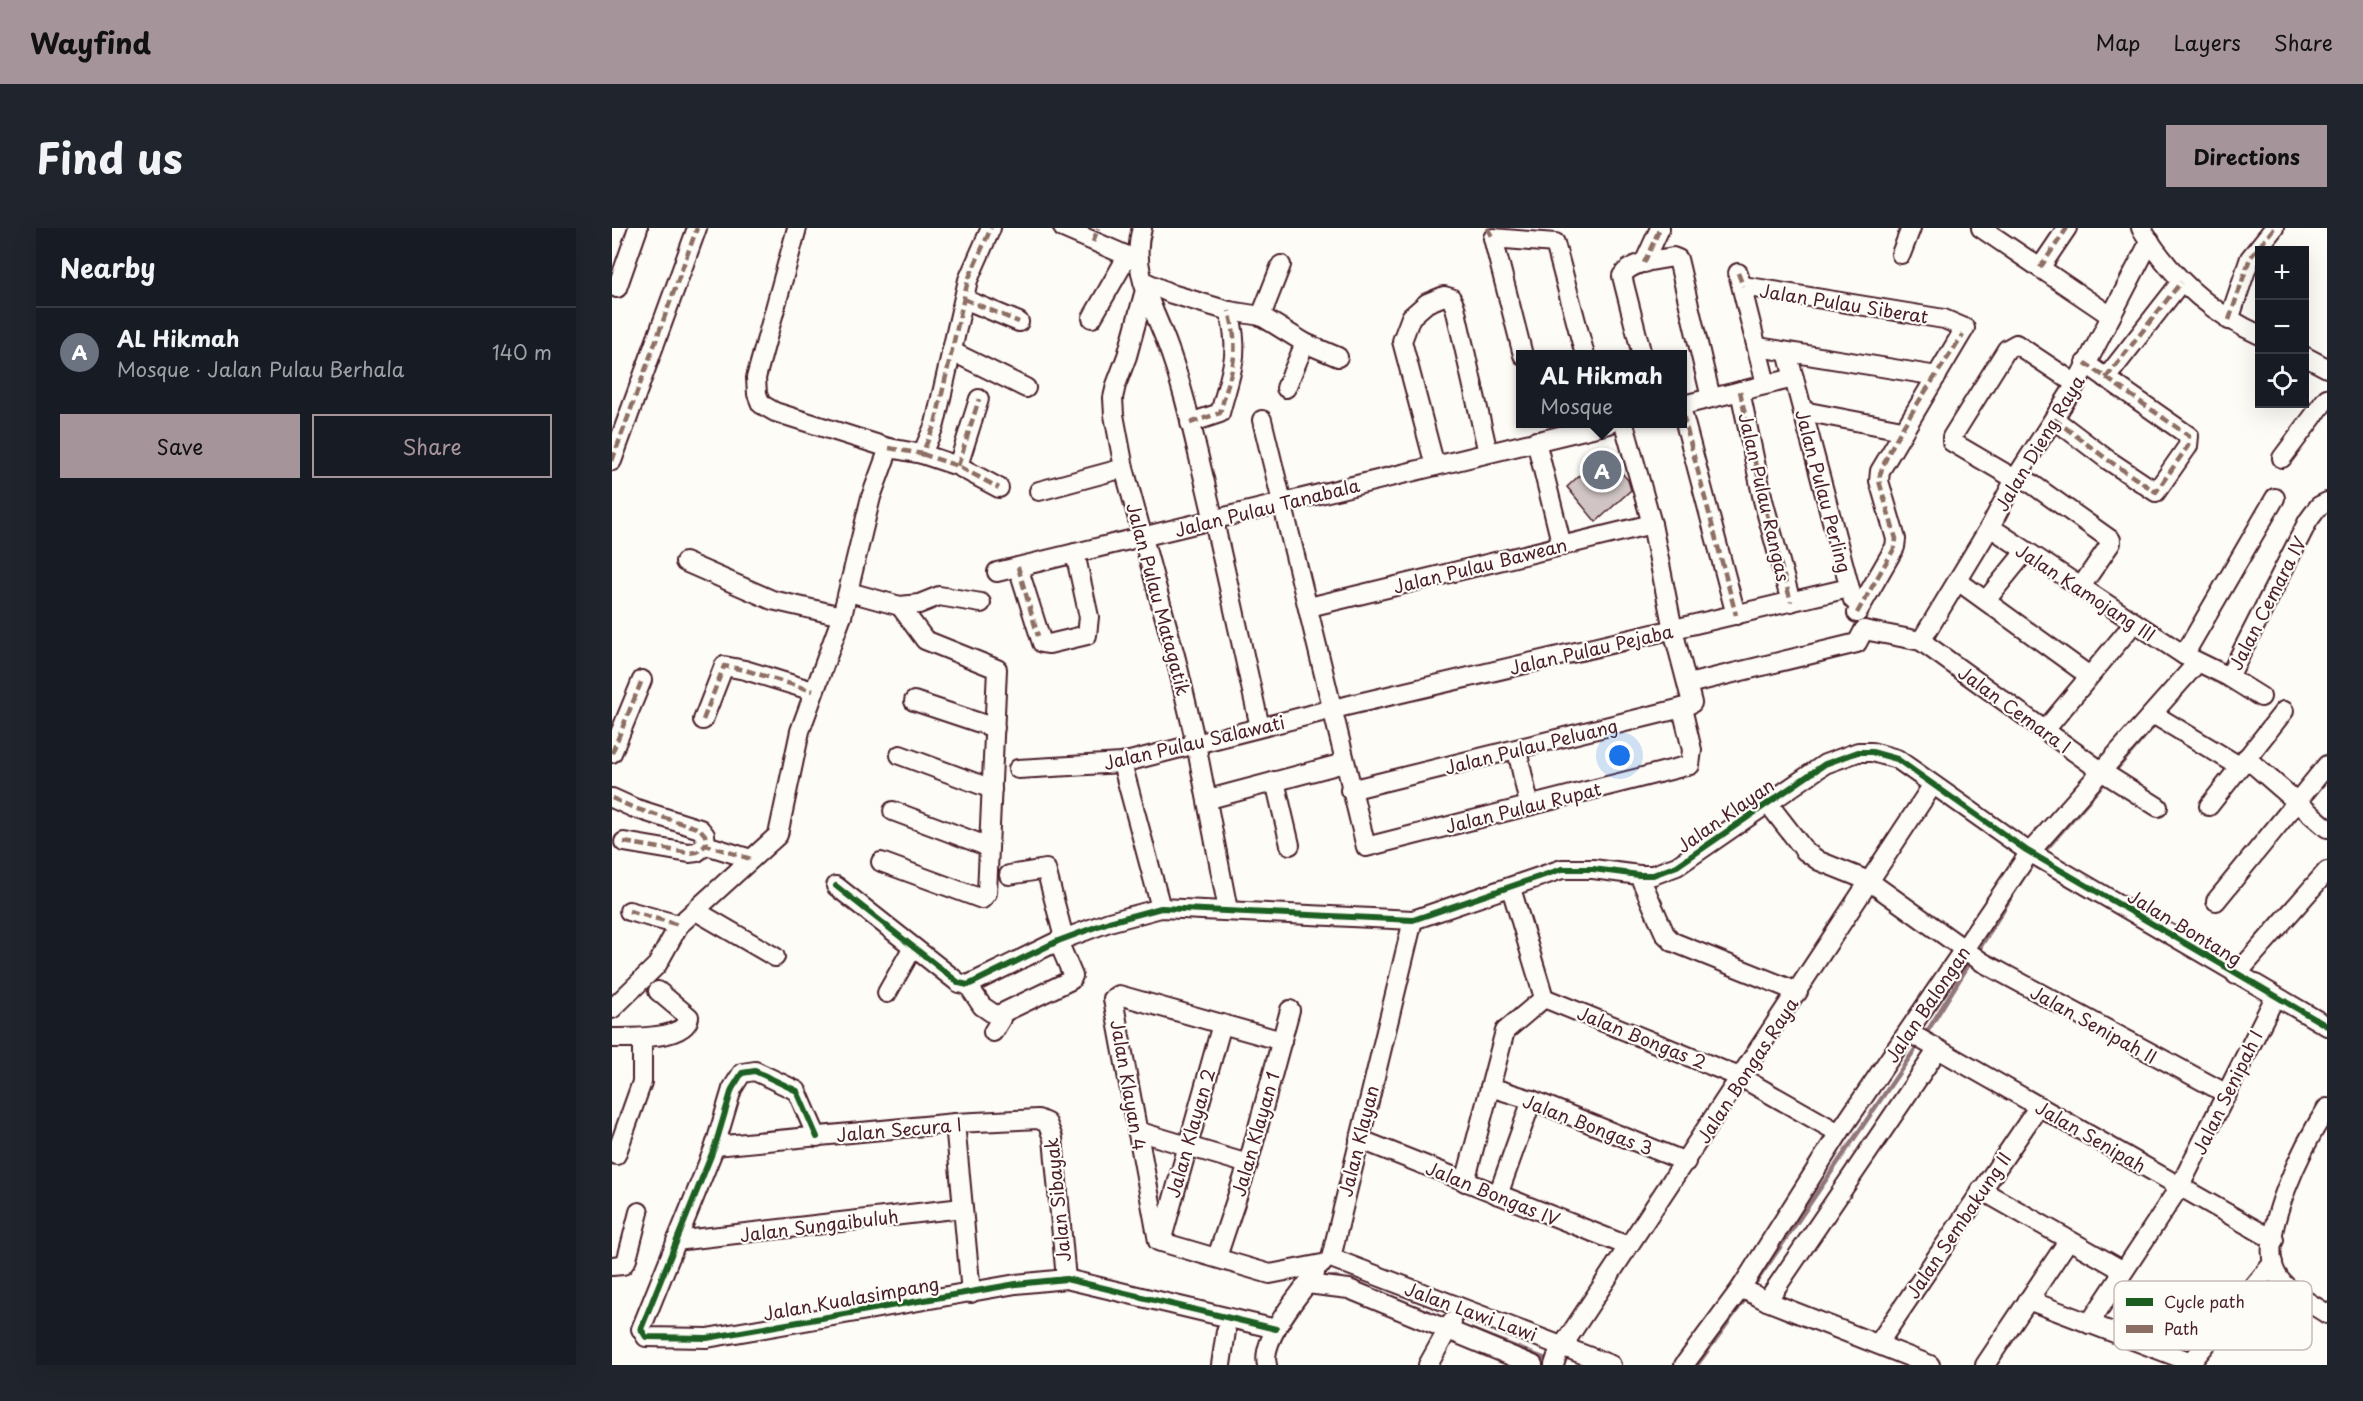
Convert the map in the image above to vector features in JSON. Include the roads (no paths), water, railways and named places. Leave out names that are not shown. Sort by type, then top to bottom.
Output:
[{"type":"street","points":[[616,280],[638,228]]},
{"type":"street","points":[[612,461],[697,228]]},
{"type":"street","points":[[797,228],[759,363],[757,394],[761,404],[775,412],[889,448],[922,454],[958,466],[999,488]]},
{"type":"street","points":[[922,454],[935,424],[968,280],[991,228]]},
{"type":"street","points":[[1063,228],[1096,235],[1132,259],[1167,343],[1190,423],[1214,521],[1260,727]]},
{"type":"street","points":[[1092,318],[1132,259],[1142,228]]},
{"type":"street","points":[[1644,263],[1660,228]]},
{"type":"street","points":[[1900,254],[1911,228]]},
{"type":"street","points":[[1981,228],[2111,316]]},
{"type":"street","points":[[2040,268],[2067,228]]},
{"type":"street","points":[[2229,320],[2250,258],[2274,228]]},
{"type":"street","points":[[1522,350],[1493,238],[1555,234],[1584,350]]},
{"type":"street","points":[[2145,234],[2181,282],[2229,320],[2255,333]]},
{"type":"street","name":"Jalan Dieng Raya","points":[[1921,641],[1990,527],[2016,476],[2076,384],[2111,316],[2145,234]]},
{"type":"street","points":[[1641,350],[1622,276],[1625,272],[1644,263],[1673,257],[1678,259],[1711,398]]},
{"type":"street","points":[[1261,316],[1281,265]]},
{"type":"street","name":"Jalan Pulau Siberat","points":[[1766,384],[1741,280],[1944,319],[1965,328],[1937,375]]},
{"type":"street","points":[[2106,378],[2181,282]]},
{"type":"street","points":[[1144,286],[1229,311],[1261,316],[1305,343],[1338,357]]},
{"type":"street","name":"Jalan Pulau Matagatik","points":[[1144,286],[1113,398],[1124,468],[1197,745],[1209,799],[1228,910]]},
{"type":"street","points":[[1435,466],[1402,341],[1404,329],[1411,316],[1427,303],[1444,296],[1451,298],[1455,307],[1488,453]]},
{"type":"street","points":[[964,299],[1019,322]]},
{"type":"street","points":[[1190,423],[1220,413],[1236,353],[1235,335],[1229,311]]},
{"type":"street","points":[[1286,388],[1305,343]]},
{"type":"street","points":[[2076,384],[2016,344],[2007,349],[1952,437],[1952,442],[2016,476],[2111,540],[2080,588]]},
{"type":"street","points":[[1688,684],[1857,643],[1860,621],[1895,547],[1896,539],[1879,481],[1880,471],[1902,430],[1937,375],[1758,347]]},
{"type":"street","points":[[951,351],[1026,388]]},
{"type":"street","name":"Jalan Pulau Perling","points":[[1787,352],[1849,588],[1860,621]]},
{"type":"street","points":[[2309,359],[2327,368]]},
{"type":"street","points":[[2054,419],[2153,491],[2158,490],[2188,446],[2189,436],[2085,363]]},
{"type":"street","points":[[1687,404],[1794,378]]},
{"type":"street","name":"Jalan Pulau Rangas","points":[[1740,391],[1763,500],[1791,602]]},
{"type":"street","points":[[2282,458],[2327,398]]},
{"type":"street","points":[[958,466],[979,399]]},
{"type":"street","points":[[1803,411],[1902,430]]},
{"type":"street","points":[[1262,420],[1309,607],[1350,790]]},
{"type":"street","name":"Jalan Pulau Tanabala","points":[[997,572],[1488,453],[1541,435],[1582,428]]},
{"type":"street","points":[[1625,428],[1652,524],[1673,630],[1692,701],[1689,706],[1682,708]]},
{"type":"street","points":[[1686,428],[1736,615]]},
{"type":"street","points":[[1541,435],[1562,546]]},
{"type":"street","points":[[612,1009],[657,965],[679,925],[778,835],[792,760],[813,691],[842,616],[871,497],[889,448]]},
{"type":"street","points":[[1039,490],[1124,468]]},
{"type":"street","name":"Jalan Balongan","points":[[1684,1365],[1753,1294],[1839,1132],[1972,955],[2036,856],[2157,717],[2275,498]]},
{"type":"street","name":"Jalan Cemara IV","points":[[2229,677],[2308,521],[2319,506],[2327,502]]},
{"type":"street","name":"Jalan Pulau Bawean","points":[[1309,607],[1652,524]]},
{"type":"street","name":"Jalan Kamojang III","points":[[1990,527],[2190,659],[2229,677],[2261,697]]},
{"type":"street","points":[[1987,599],[2025,552]]},
{"type":"street","points":[[1018,567],[1038,636],[1042,642],[1048,644],[1087,635],[1089,617],[1076,553]]},
{"type":"street","points":[[685,562],[772,600],[842,616]]},
{"type":"street","points":[[1958,581],[1987,599],[2088,675]]},
{"type":"street","name":"Jalan Pulau Pejaba","points":[[1333,710],[1849,588]]},
{"type":"street","points":[[849,592],[900,606],[919,604],[939,596],[981,603]]},
{"type":"street","points":[[881,862],[982,899],[987,893],[998,669],[925,640],[900,606]]},
{"type":"street","name":"Jalan Cemara I","points":[[1860,621],[1921,641],[2107,775],[2158,807]]},
{"type":"street","points":[[2045,730],[2088,675],[2134,623]]},
{"type":"street","points":[[703,720],[724,666],[745,670],[813,691]]},
{"type":"street","points":[[612,753],[642,680]]},
{"type":"street","points":[[914,701],[995,728]]},
{"type":"street","name":"Jalan Pulau Peluang","points":[[1350,790],[1682,708]]},
{"type":"street","name":"Jalan Pulau Rupat","points":[[1350,790],[1362,842],[1366,847],[1689,765],[1692,750],[1682,708]]},
{"type":"street","name":"Jalan Pulau Salawati","points":[[1018,769],[1122,763],[1333,710]]},
{"type":"street","points":[[2209,806],[2284,711]]},
{"type":"street","points":[[2157,717],[2242,762],[2296,800],[2327,828]]},
{"type":"street","points":[[1517,750],[1529,804]]},
{"type":"street","name":"Jalan Klayan","points":[[968,985],[1061,940],[1109,922],[1161,908],[1228,910],[1265,915],[1413,920],[1562,869],[1593,869],[1653,875],[1677,866],[1825,764],[1858,752],[1872,752],[1897,759],[1932,786],[2036,856]]},
{"type":"street","points":[[900,755],[992,789]]},
{"type":"street","points":[[1122,763],[1161,908]]},
{"type":"street","points":[[1209,799],[1344,764]]},
{"type":"street","points":[[2216,902],[2296,800],[2327,765]]},
{"type":"street","points":[[1275,782],[1290,845]]},
{"type":"street","name":"Jalan Bongas Raya","points":[[1558,1354],[1742,1078],[1932,786]]},
{"type":"street","points":[[612,798],[634,808],[700,829],[705,835],[706,845]]},
{"type":"street","name":"Jalan Senipah II","points":[[1767,802],[1805,851],[1819,861],[1869,881],[1972,955],[2227,1094]]},
{"type":"street","points":[[893,811],[989,847]]},
{"type":"street","points":[[624,842],[689,853],[697,852],[706,845]]},
{"type":"street","points":[[706,845],[751,859]]},
{"type":"street","name":"Jalan Bontang","points":[[2036,856],[2236,975],[2327,1026]]},
{"type":"street","points":[[836,886],[959,983],[968,985],[995,1024],[1071,980],[1073,976],[1061,940],[1046,869],[1009,875]]},
{"type":"street","points":[[2236,975],[2327,871]]},
{"type":"street","points":[[1639,875],[1665,934],[1673,942],[1798,992]]},
{"type":"street","points":[[1465,1182],[1505,1031],[1544,998],[1511,888]]},
{"type":"street","points":[[629,911],[679,925]]},
{"type":"street","points":[[696,911],[775,957]]},
{"type":"street","name":"Jalan Klayan","points":[[1326,1261],[1359,1139],[1413,920]]},
{"type":"street","points":[[887,993],[913,947]]},
{"type":"street","points":[[612,1038],[642,1038],[677,1033],[686,1026],[688,1017],[658,991]]},
{"type":"street","name":"Jalan Klayan 4","points":[[1159,1240],[1113,999],[1119,995],[1281,1041]]},
{"type":"street","name":"Jalan Senipah I","points":[[2115,1281],[2180,1186],[2275,997]]},
{"type":"street","name":"Jalan Bongas 2","points":[[1544,998],[1742,1078],[1839,1132]]},
{"type":"street","name":"Jalan Klayan 1","points":[[1217,1257],[1248,1164],[1290,1010]]},
{"type":"street","name":"Jalan Klayan 2","points":[[1159,1240],[1222,1024]]},
{"type":"street","name":"Jalan Senipah","points":[[1913,1035],[2274,1240]]},
{"type":"street","points":[[616,1155],[642,1082],[642,1038]]},
{"type":"street","points":[[1930,1365],[1753,1294],[1936,1048]]},
{"type":"street","points":[[676,1241],[715,1146],[732,1089],[742,1073],[754,1071],[796,1091],[817,1137]]},
{"type":"street","name":"Jalan Bongas 3","points":[[1490,1087],[1532,1100],[1686,1162]]},
{"type":"street","points":[[1498,1194],[1532,1100]]},
{"type":"street","name":"Jalan Sembakung II","points":[[1878,1344],[2039,1106]]},
{"type":"street","points":[[2281,1281],[2273,1263],[2274,1240],[2282,1195],[2327,1108]]},
{"type":"street","name":"Jalan Secura I","points":[[715,1146],[956,1123],[1038,1119],[1047,1123]]},
{"type":"street","points":[[956,1123],[971,1293]]},
{"type":"street","name":"Jalan Sibayak","points":[[1047,1123],[1053,1138],[1066,1279]]},
{"type":"street","points":[[1137,1131],[1248,1164]]},
{"type":"street","name":"Jalan Bongas IV","points":[[1359,1139],[1628,1246]]},
{"type":"street","points":[[1981,1190],[2122,1270]]},
{"type":"street","name":"Jalan Sungaibuluh","points":[[676,1241],[962,1208]]},
{"type":"street","points":[[612,1266],[623,1265],[627,1259],[639,1212]]},
{"type":"street","points":[[1159,1240],[1270,1274],[1326,1261]]},
{"type":"street","name":"Jalan Kualasimpang","points":[[676,1241],[641,1329],[642,1334],[646,1337],[707,1338],[1066,1279]]},
{"type":"street","points":[[1984,1365],[2068,1241]]},
{"type":"street","points":[[1267,1365],[1265,1359],[1276,1329],[1326,1261]]},
{"type":"street","name":"Jalan Lawi Lawi","points":[[1326,1261],[1452,1321],[1558,1354],[1611,1365]]},
{"type":"street","points":[[2258,1281],[2273,1263]]},
{"type":"street","points":[[1066,1279],[1276,1329]]},
{"type":"street","name":"Jalan Senipah I","points":[[2089,1324],[2114,1283]]},
{"type":"street","points":[[1307,1284],[1349,1289],[1452,1321],[1533,1365]]},
{"type":"street","points":[[2028,1300],[2114,1334]]},
{"type":"street","points":[[2312,1304],[2327,1314]]},
{"type":"street","points":[[1428,1365],[1452,1321]]},
{"type":"street","points":[[1221,1365],[1226,1331]]},
{"type":"street","points":[[2155,1350],[2190,1364],[2202,1350]]},
{"type":"waterway","points":[[2113,773],[2151,729]]},
{"type":"waterway","points":[[2042,854],[2107,779]]},
{"type":"waterway","points":[[1976,954],[2022,879]]},
{"type":"waterway","points":[[1925,1035],[1971,961]]},
{"type":"waterway","points":[[1752,1288],[1920,1042]]},
{"type":"waterway","points":[[1327,1278],[1336,1277],[1344,1281]]},
{"type":"waterway","points":[[1697,1365],[1748,1295]]},
{"type":"waterway","points":[[1470,1329],[1551,1361]]},
{"type":"place","name":"AL Hikmah","points":[[1602,470]]}]
